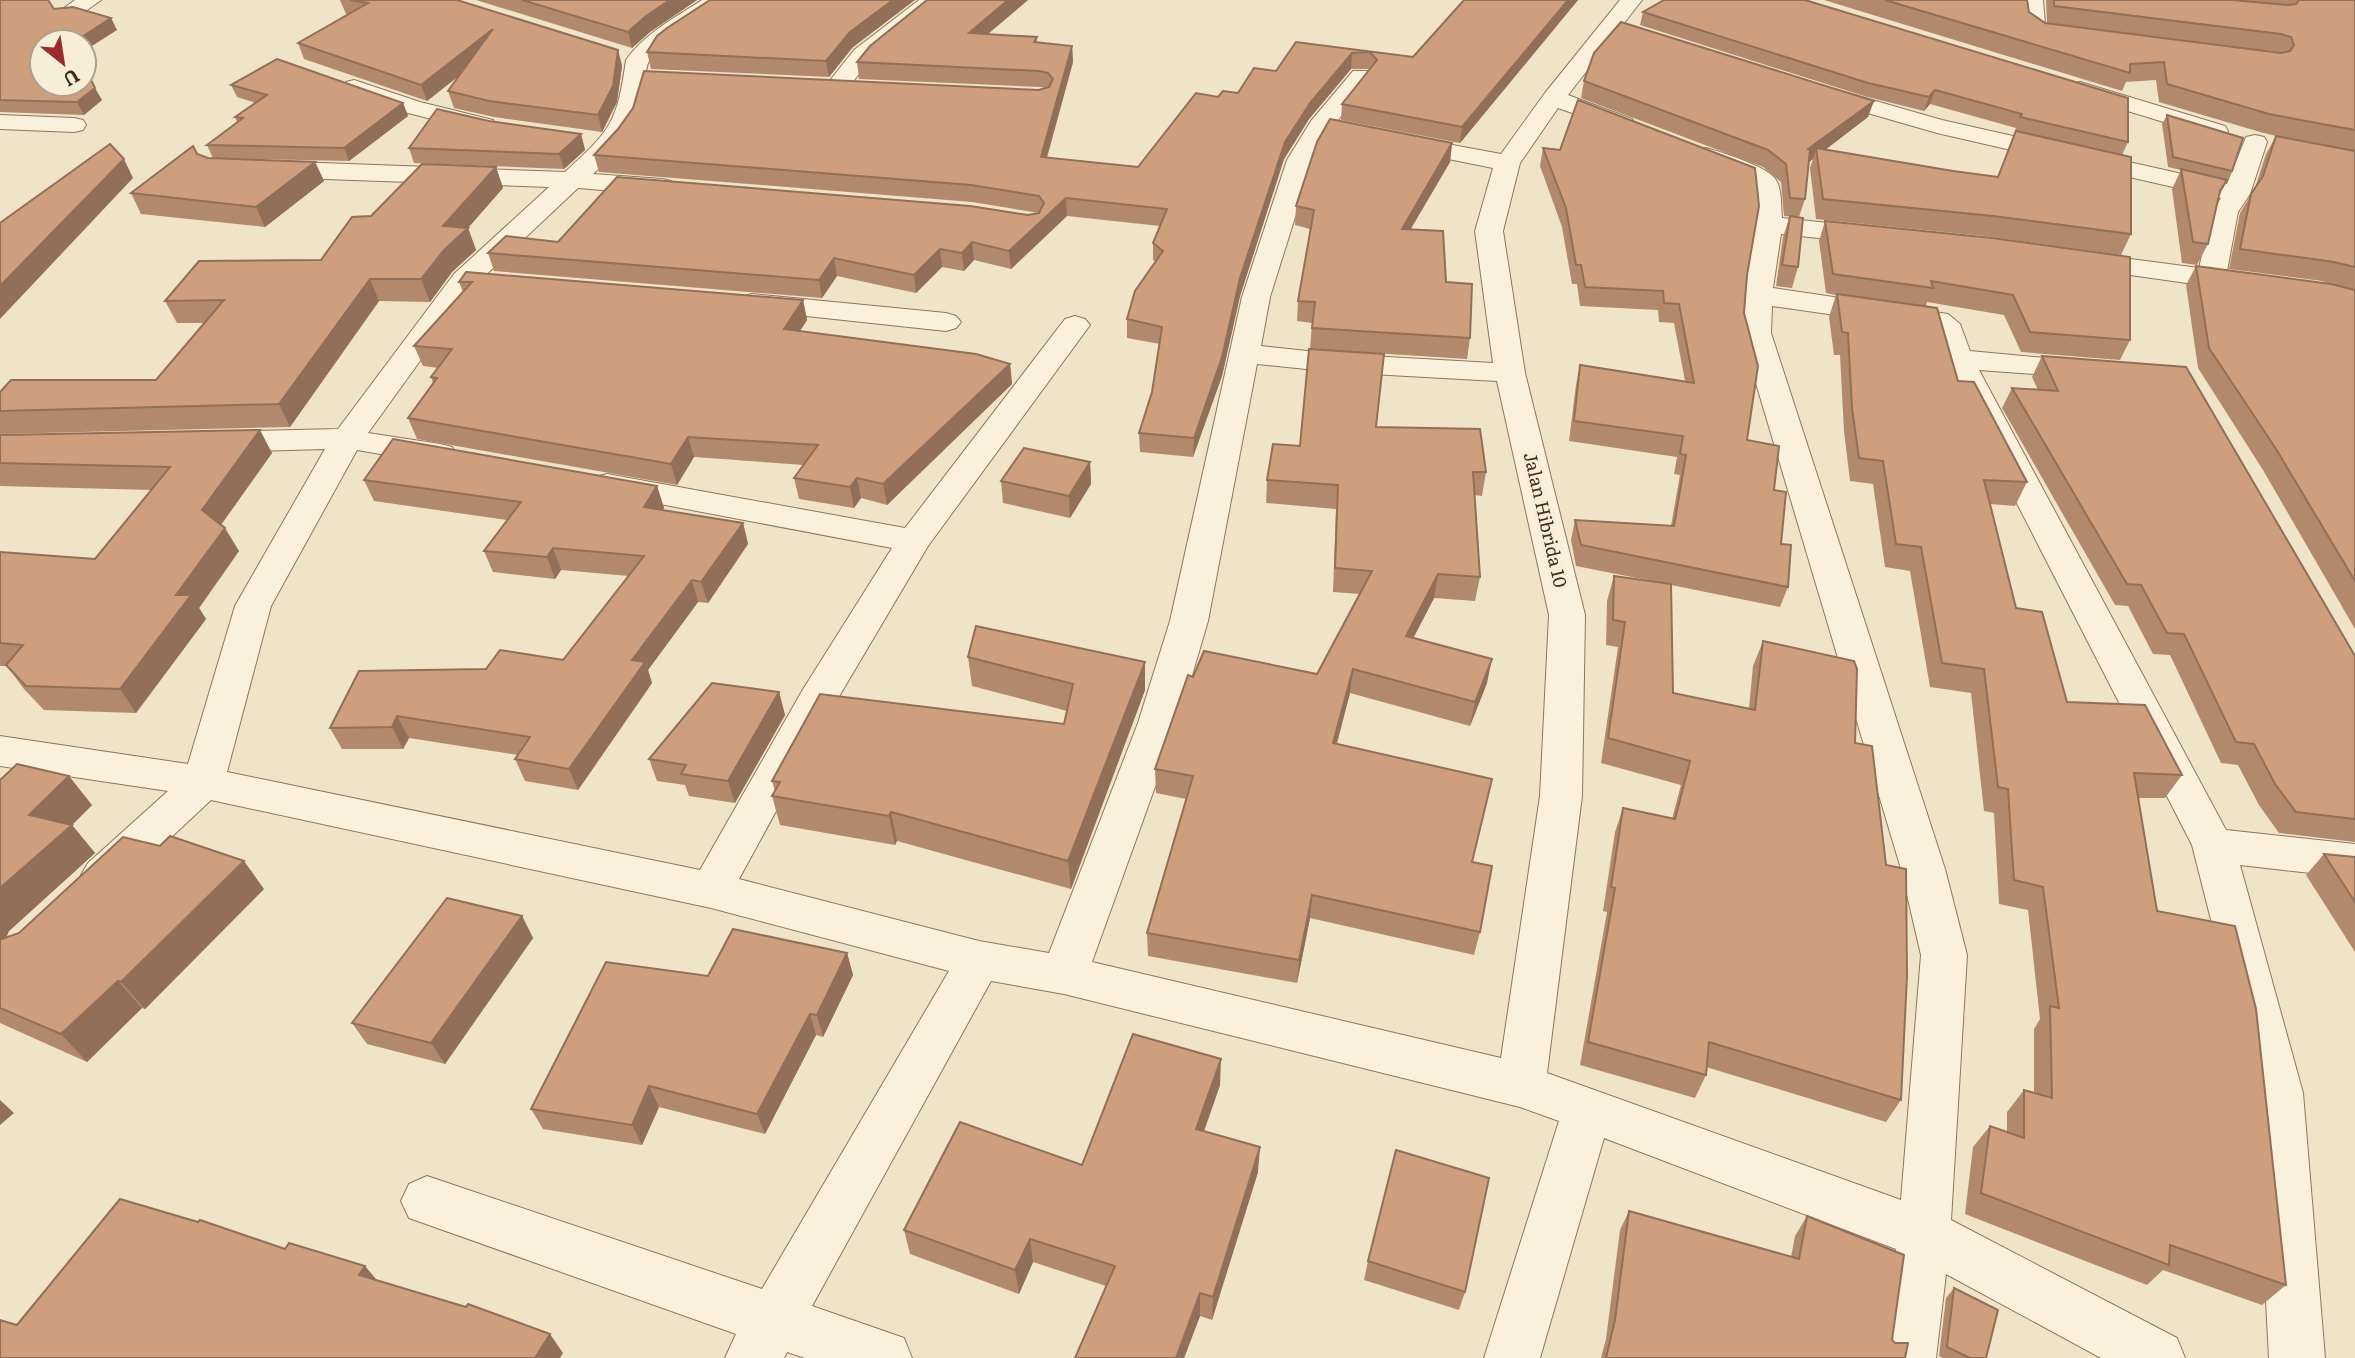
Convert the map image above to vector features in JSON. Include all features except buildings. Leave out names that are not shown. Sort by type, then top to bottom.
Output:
[{"type":"street","points":[[68,13],[90,0]]},
{"type":"street","points":[[76,901],[203,783],[253,606],[347,439],[464,280],[611,143],[633,107],[636,68],[659,39],[716,0]]},
{"type":"street","points":[[836,88],[862,55],[932,0]]},
{"type":"street","name":"Jalan Hibrida 10","points":[[1521,1085],[1561,796],[1567,615],[1510,373],[1489,231],[1507,163],[1553,98],[1630,0]]},
{"type":"street","points":[[2032,0],[2034,29],[2095,39],[2058,82],[2255,142],[2280,147]]},
{"type":"street","points":[[1609,26],[1635,34]]},
{"type":"street","points":[[612,52],[636,68],[662,79]]},
{"type":"street","points":[[1064,975],[1158,723],[1189,621],[1256,297],[1300,160],[1334,128],[1361,76]]},
{"type":"street","points":[[328,78],[412,107],[507,129]]},
{"type":"street","points":[[809,87],[863,90]]},
{"type":"street","points":[[1803,87],[1856,105],[1937,126],[2237,194]]},
{"type":"street","points":[[1553,98],[1640,131]]},
{"type":"street","points":[[0,122],[74,125]]},
{"type":"street","points":[[1373,136],[1507,163]]},
{"type":"street","points":[[585,139],[611,143]]},
{"type":"street","points":[[2211,278],[2224,212],[2237,194],[2255,142]]},
{"type":"street","points":[[1678,145],[1752,174],[1765,182],[1769,225],[1758,295],[1756,333],[1919,856],[1944,955],[1924,1234],[1908,1358]]},
{"type":"street","points":[[245,168],[571,180],[682,189]]},
{"type":"street","points":[[1769,225],[1903,239]]},
{"type":"street","points":[[2050,256],[2273,286]]},
{"type":"street","points":[[464,280],[506,283]]},
{"type":"street","points":[[1758,295],[1938,320],[1945,324],[1958,359],[2214,845],[2279,1093],[2297,1358]]},
{"type":"street","points":[[728,301],[946,322]]},
{"type":"street","points":[[711,890],[816,701],[914,541],[1074,325]]},
{"type":"street","points":[[1245,354],[1335,363],[1510,373]]},
{"type":"street","points":[[1958,359],[2113,371]]},
{"type":"street","points":[[180,442],[347,439],[465,458]]},
{"type":"street","points":[[573,477],[914,541]]},
{"type":"street","points":[[0,751],[203,783],[711,890],[979,960],[1064,975],[1521,1085],[1924,1234],[2157,1358]]},
{"type":"street","points":[[2214,845],[2355,861]]},
{"type":"street","points":[[764,1338],[979,960]]},
{"type":"street","points":[[1511,1358],[1587,1110]]},
{"type":"street","points":[[427,1201],[764,1338],[884,1358]]}]
